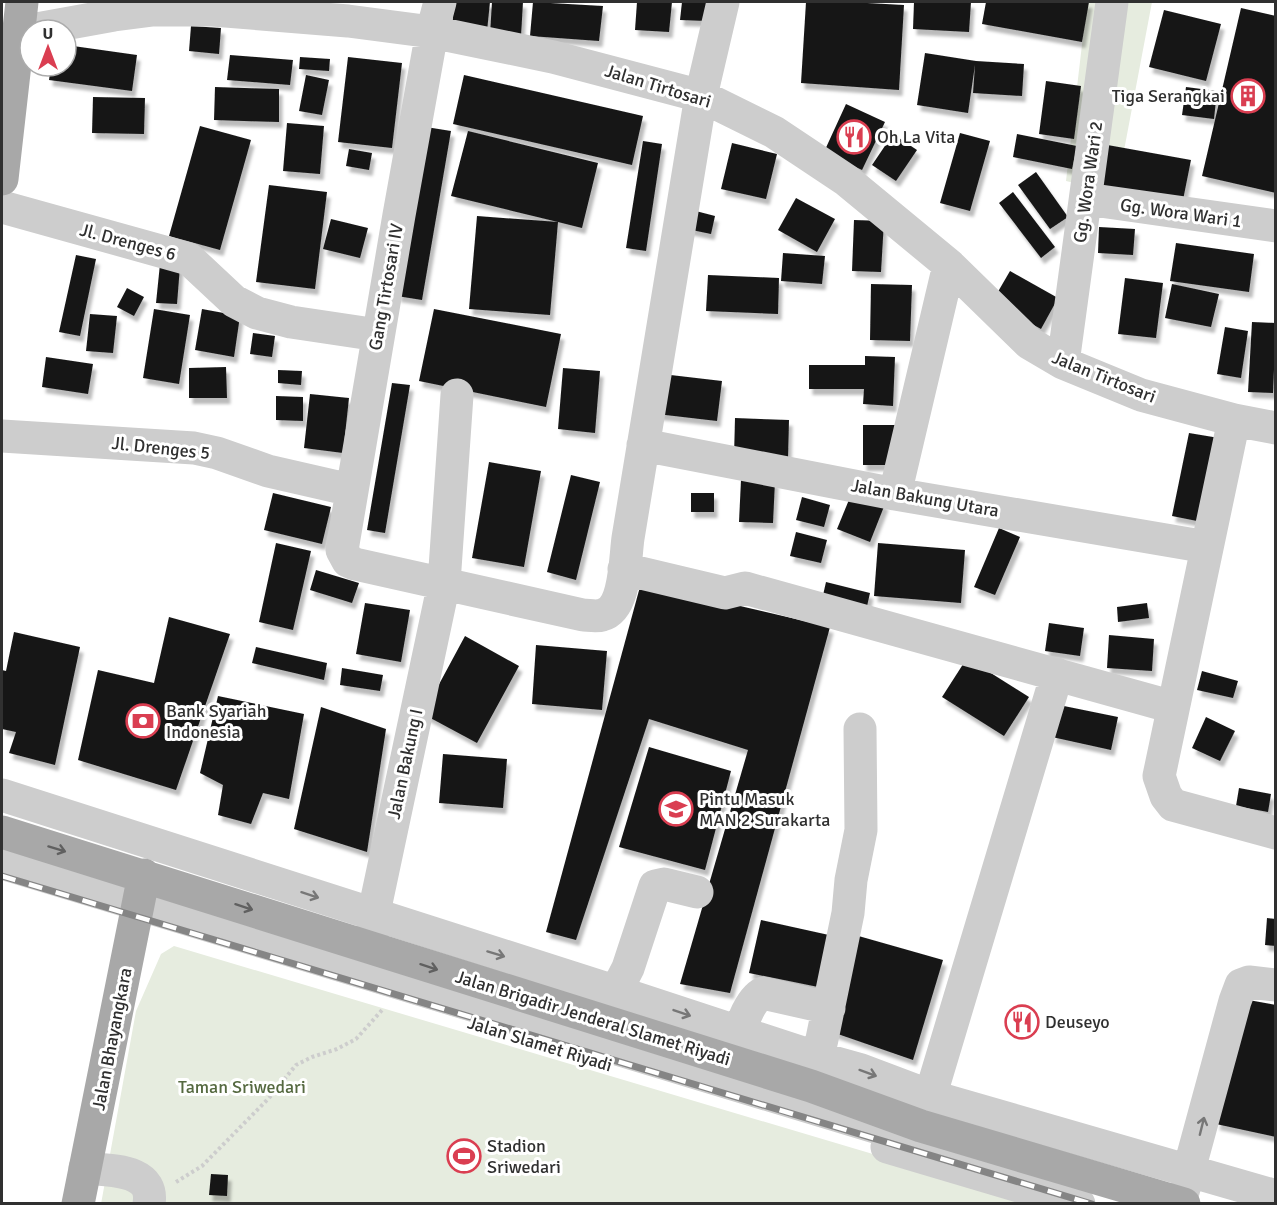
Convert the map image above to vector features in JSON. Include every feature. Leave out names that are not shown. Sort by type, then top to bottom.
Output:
[{"type":"main road","points":[[2,179],[21,17]]},
{"type":"main road","name":"Jalan Brigadir Jenderal Slamet Riyadi","points":[[2,832],[139,901],[367,946],[600,1021],[735,1047],[926,1111],[1182,1203]]},
{"type":"main road","name":"Jalan Bhayangkara","points":[[78,1203],[139,901]]},
{"type":"street","points":[[444,583],[583,615],[601,616],[612,610],[621,594],[643,445],[701,96],[723,2]]},
{"type":"street","name":"Gg. Wora Wari 2","points":[[1063,363],[1112,2]]},
{"type":"street","name":"Jalan Tirtosari","points":[[21,17],[114,15],[153,10],[213,10],[348,21],[436,17],[577,63],[701,96],[774,132],[846,180],[949,265],[1029,343],[1063,363],[1141,395],[1234,420],[1275,428]]},
{"type":"street","name":"Gang Tirtosari IV","points":[[436,17],[342,543],[348,561],[355,564],[444,583]]},
{"type":"street","name":"Gg. Wora Wari 1","points":[[1086,199],[1275,226]]},
{"type":"street","name":"Jl. Drenges 6","points":[[2,207],[189,259],[234,301],[257,313],[291,322],[378,335]]},
{"type":"street","points":[[895,494],[949,265]]},
{"type":"street","name":"Jalan Bakung I","points":[[367,946],[444,583],[457,395]]},
{"type":"street","points":[[1234,420],[1159,776],[1166,796],[1173,805],[1275,833]]},
{"type":"street","name":"Jl. Drenges 5","points":[[2,436],[194,448],[278,474],[351,490]]},
{"type":"street","name":"Jalan Bakung Utara","points":[[643,445],[895,494],[1207,547]]},
{"type":"street","points":[[624,569],[725,593],[745,588],[1173,707]]},
{"type":"street","points":[[1057,674],[926,1111],[1189,1170],[1275,1196]]},
{"type":"street","points":[[814,1072],[848,913],[861,830],[860,729]]},
{"type":"street","points":[[2,795],[617,992],[735,1047],[754,999],[763,993],[829,1008]]},
{"type":"street","points":[[2,863],[139,901],[1130,1203]]},
{"type":"street","points":[[600,1021],[628,968],[655,886],[664,884],[697,892]]},
{"type":"street","name":"Jalan Slamet Riyadi","points":[[2,886],[139,901],[390,999],[1079,1203]]},
{"type":"street","points":[[1182,1203],[1234,1001],[1241,985],[1250,982],[1275,985]]},
{"type":"street","points":[[85,1168],[134,1174],[146,1184],[149,1200]]},
{"type":"path","points":[[149,1200],[202,1166],[268,1098],[296,1065],[337,1049],[356,1038],[390,999]]},
{"type":"green space","points":[[1087,2],[1152,2],[1116,193],[1066,181]]},
{"type":"green space","name":"Taman Sriwedari","points":[[174,946],[1037,1203],[101,1204],[136,1011],[161,954]]},
{"type":"building","points":[[454,2],[490,2],[487,31],[452,28]]},
{"type":"building","points":[[492,2],[523,2],[521,36],[490,34]]},
{"type":"building","points":[[533,2],[603,6],[599,41],[530,36]]},
{"type":"building","points":[[637,2],[672,2],[669,32],[635,30]]},
{"type":"building","points":[[682,2],[709,2],[707,21],[680,20]]},
{"type":"building","points":[[806,2],[904,5],[899,90],[801,83]]},
{"type":"building","points":[[914,2],[971,2],[969,32],[913,29]]},
{"type":"building","points":[[986,2],[1089,2],[1082,42],[982,24]]},
{"type":"building","name":"Tiga Serangkai","points":[[1241,8],[1276,16],[1276,193],[1202,176]]},
{"type":"building","points":[[1164,10],[1221,24],[1206,81],[1149,67]]},
{"type":"building","points":[[191,26],[221,28],[219,54],[189,51]]},
{"type":"building","points":[[78,47],[137,55],[132,91],[49,80],[49,78],[78,78]]},
{"type":"building","points":[[925,53],[976,61],[1024,64],[1022,96],[973,93],[975,65],[968,113],[917,105]]},
{"type":"building","points":[[230,55],[293,60],[290,85],[227,80]]},
{"type":"building","points":[[300,57],[330,59],[329,71],[299,69]]},
{"type":"building","points":[[348,57],[402,63],[392,148],[338,142]]},
{"type":"building","points":[[306,75],[329,80],[322,115],[299,111]]},
{"type":"building","points":[[464,75],[643,116],[632,165],[453,124]]},
{"type":"building","points":[[1046,81],[1081,86],[1074,139],[1039,134]]},
{"type":"building","points":[[215,87],[279,89],[279,122],[214,120]]},
{"type":"building","points":[[1186,87],[1217,91],[1214,119],[1182,115]]},
{"type":"building","points":[[93,97],[145,98],[144,134],[92,133]]},
{"type":"building","name":"Oh La Vita","points":[[846,104],[885,122],[862,170],[824,152]]},
{"type":"building","points":[[287,123],[324,126],[320,174],[283,171]]},
{"type":"building","points":[[200,126],[251,140],[220,250],[169,236]]},
{"type":"building","points":[[426,127],[451,131],[422,300],[397,296]]},
{"type":"building","points":[[468,131],[598,163],[582,228],[451,196]]},
{"type":"building","points":[[960,133],[990,141],[970,211],[940,203]]},
{"type":"building","points":[[893,134],[917,150],[896,181],[872,165]]},
{"type":"building","points":[[1017,134],[1077,146],[1072,169],[1013,157]]},
{"type":"building","points":[[643,141],[662,144],[646,251],[626,248]]},
{"type":"building","points":[[732,143],[777,154],[766,199],[721,189]]},
{"type":"building","points":[[1102,144],[1191,160],[1182,205],[1094,189]]},
{"type":"building","points":[[349,149],[372,153],[369,170],[346,166]]},
{"type":"building","points":[[1036,172],[1068,217],[1050,229],[1018,185]]},
{"type":"building","points":[[269,185],[327,192],[315,289],[256,282]]},
{"type":"building","points":[[1013,192],[1055,247],[1041,258],[999,203]]},
{"type":"building","points":[[796,198],[835,219],[817,252],[778,230]]},
{"type":"building","points":[[692,210],[715,216],[711,234],[687,229]]},
{"type":"building","points":[[477,216],[558,222],[550,315],[469,309]]},
{"type":"building","points":[[331,219],[368,228],[360,258],[323,249]]},
{"type":"building","points":[[854,220],[884,221],[881,272],[852,271]]},
{"type":"building","points":[[1099,227],[1135,229],[1133,255],[1098,253]]},
{"type":"building","points":[[1176,243],[1254,254],[1249,292],[1170,281]]},
{"type":"building","points":[[783,253],[825,256],[822,284],[781,281]]},
{"type":"building","points":[[76,255],[96,259],[80,336],[59,332]]},
{"type":"building","points":[[160,264],[180,266],[177,304],[156,303]]},
{"type":"building","points":[[1010,271],[1058,298],[1041,329],[992,302]]},
{"type":"building","points":[[708,275],[779,278],[778,314],[706,311]]},
{"type":"building","points":[[1125,278],[1163,283],[1156,338],[1118,334]]},
{"type":"building","points":[[871,284],[912,285],[910,341],[870,340]]},
{"type":"building","points":[[1172,284],[1219,294],[1211,327],[1165,318]]},
{"type":"building","points":[[127,288],[144,297],[134,316],[117,307]]},
{"type":"building","points":[[154,309],[190,315],[179,384],[143,378]]},
{"type":"building","points":[[202,309],[240,316],[234,357],[195,350]]},
{"type":"building","points":[[434,309],[561,334],[546,407],[419,381]]},
{"type":"building","points":[[90,314],[117,316],[113,353],[86,351]]},
{"type":"building","points":[[1252,322],[1276,323],[1273,393],[1248,392]]},
{"type":"building","points":[[1225,327],[1248,331],[1241,378],[1217,374]]},
{"type":"building","points":[[253,333],[275,336],[272,357],[250,354]]},
{"type":"building","points":[[865,356],[895,357],[893,406],[863,404],[864,389],[809,389],[809,365],[865,365]]},
{"type":"building","points":[[46,357],[93,364],[88,394],[42,387]]},
{"type":"building","points":[[226,367],[227,398],[189,398],[189,368]]},
{"type":"building","points":[[563,368],[600,371],[595,433],[558,429]]},
{"type":"building","points":[[278,370],[302,371],[301,385],[278,383]]},
{"type":"building","points":[[662,374],[722,381],[717,421],[657,414]]},
{"type":"building","points":[[392,383],[410,385],[385,533],[367,530]]},
{"type":"building","points":[[310,394],[349,398],[343,453],[304,448]]},
{"type":"building","points":[[276,396],[303,397],[303,421],[276,420]]},
{"type":"building","points":[[735,418],[789,420],[788,458],[734,457]]},
{"type":"building","points":[[863,425],[895,425],[895,465],[863,465]]},
{"type":"building","points":[[1189,433],[1219,438],[1202,522],[1172,516]]},
{"type":"building","points":[[489,462],[541,471],[524,567],[472,558]]},
{"type":"building","points":[[571,475],[600,482],[576,580],[547,572]]},
{"type":"building","points":[[741,480],[775,481],[773,523],[739,522]]},
{"type":"building","points":[[853,490],[885,504],[870,542],[837,529]]},
{"type":"building","points":[[273,493],[331,507],[322,544],[264,530]]},
{"type":"building","points":[[691,493],[714,493],[714,512],[691,512]]},
{"type":"building","points":[[802,497],[830,505],[824,527],[796,520]]},
{"type":"building","points":[[999,528],[1020,537],[995,595],[974,587]]},
{"type":"building","points":[[796,532],[827,540],[821,563],[790,556]]},
{"type":"building","points":[[276,543],[311,551],[293,630],[259,622]]},
{"type":"building","points":[[878,543],[965,550],[961,603],[874,596]]},
{"type":"building","points":[[316,570],[359,583],[352,603],[310,590]]},
{"type":"building","points":[[826,582],[870,593],[865,615],[821,604]]},
{"type":"building","points":[[641,583],[830,627],[730,993],[680,984],[748,750],[649,719],[576,940],[546,932]]},
{"type":"building","points":[[365,603],[410,610],[401,662],[356,654]]},
{"type":"building","points":[[1147,603],[1149,618],[1118,622],[1117,607]]},
{"type":"building","name":"Bank Syariah Indonesia","points":[[169,617],[230,634],[176,790],[78,760],[98,670],[154,683]]},
{"type":"building","points":[[1049,623],[1084,628],[1080,656],[1045,651]]},
{"type":"building","points":[[14,632],[80,647],[55,765],[9,753],[16,732],[2,729],[2,670],[6,671]]},
{"type":"building","points":[[1109,635],[1154,639],[1152,671],[1107,668]]},
{"type":"building","points":[[465,636],[519,666],[477,743],[423,714]]},
{"type":"building","points":[[536,645],[607,651],[602,710],[532,704]]},
{"type":"building","points":[[256,647],[327,663],[324,680],[252,663]]},
{"type":"building","points":[[967,658],[1029,697],[1004,736],[942,697]]},
{"type":"building","points":[[342,668],[383,675],[380,691],[340,685]]},
{"type":"building","points":[[1202,671],[1238,681],[1233,698],[1197,690]]},
{"type":"building","points":[[218,696],[304,714],[289,799],[263,793],[251,824],[218,815],[223,785],[200,773]]},
{"type":"building","points":[[1059,705],[1118,717],[1111,750],[1052,737]]},
{"type":"building","points":[[321,707],[386,729],[367,852],[294,829]]},
{"type":"building","points":[[1206,717],[1235,731],[1220,761],[1192,748]]},
{"type":"building","name":"Pintu Masuk MAN 2 Surakarta","points":[[649,747],[731,771],[705,870],[619,847]]},
{"type":"building","points":[[443,754],[507,759],[503,808],[439,803]]},
{"type":"building","points":[[1239,788],[1271,794],[1268,812],[1236,806]]},
{"type":"building","points":[[1267,918],[1276,919],[1276,946],[1265,945]]},
{"type":"building","points":[[761,920],[838,937],[828,989],[749,973]]},
{"type":"building","points":[[855,935],[943,960],[913,1060],[832,1032]]},
{"type":"building","points":[[1243,999],[1276,1005],[1276,1137],[1216,1124]]},
{"type":"building","points":[[211,1174],[228,1175],[227,1196],[209,1195]]},
{"type":"railway","points":[[2,876],[1092,1204]]},
{"type":"place","name":"Tiga Serangkai","points":[[1248,96]]},
{"type":"place","name":"Oh La Vita","points":[[854,137]]},
{"type":"place","name":"Bank Syariah Indonesia","points":[[143,721]]},
{"type":"place","name":"Pintu Masuk MAN 2 Surakarta","points":[[676,809]]},
{"type":"place","name":"Deuseyo","points":[[1022,1022]]},
{"type":"place","name":"Stadion Sriwedari","points":[[464,1156]]}]
